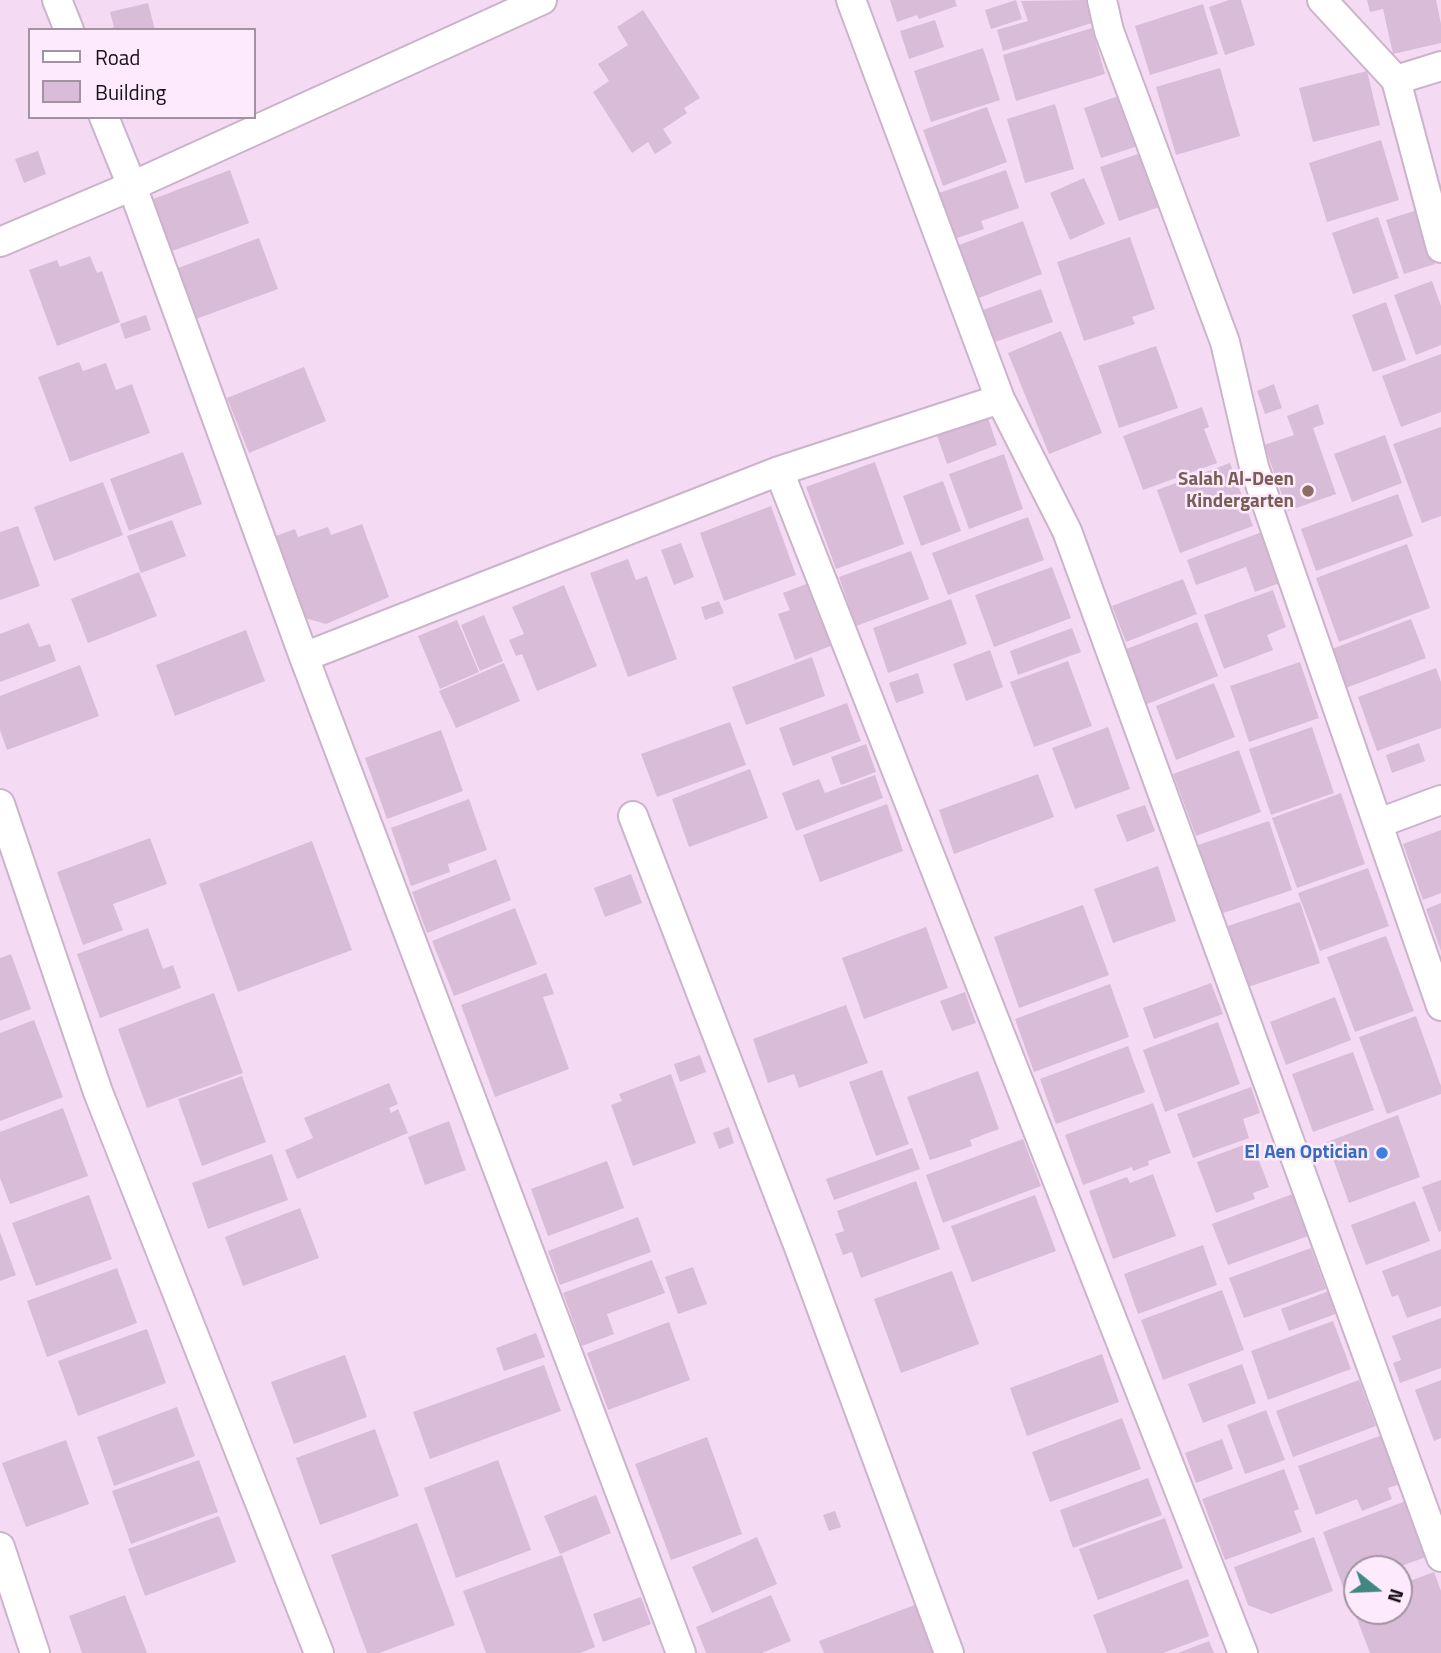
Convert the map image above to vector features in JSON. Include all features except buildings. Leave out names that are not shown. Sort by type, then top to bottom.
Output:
[{"type":"street","points":[[57,0],[68,28]]},
{"type":"street","points":[[0,242],[132,186],[542,0]]},
{"type":"street","points":[[851,0],[1000,399],[1067,531],[1441,1557]]},
{"type":"street","points":[[1102,0],[1109,31],[1225,342],[1254,467],[1441,1006]]},
{"type":"street","points":[[1322,0],[1396,80],[1441,248]]},
{"type":"street","points":[[1396,80],[1441,66]]},
{"type":"street","points":[[105,119],[132,186],[304,657],[681,1653]]},
{"type":"street","points":[[304,657],[779,471],[1000,399]]},
{"type":"street","points":[[779,471],[1243,1653]]},
{"type":"street","points":[[1379,823],[1441,800]]},
{"type":"street","points":[[0,804],[98,1092],[319,1653]]},
{"type":"street","points":[[633,816],[800,1250],[949,1653]]},
{"type":"street","points":[[0,1547],[35,1653]]},
{"type":"place","name":"Salah Al-Deen Kindergarten","points":[[1308,491]]},
{"type":"place","name":"El Aen Optician","points":[[1382,1153]]}]
